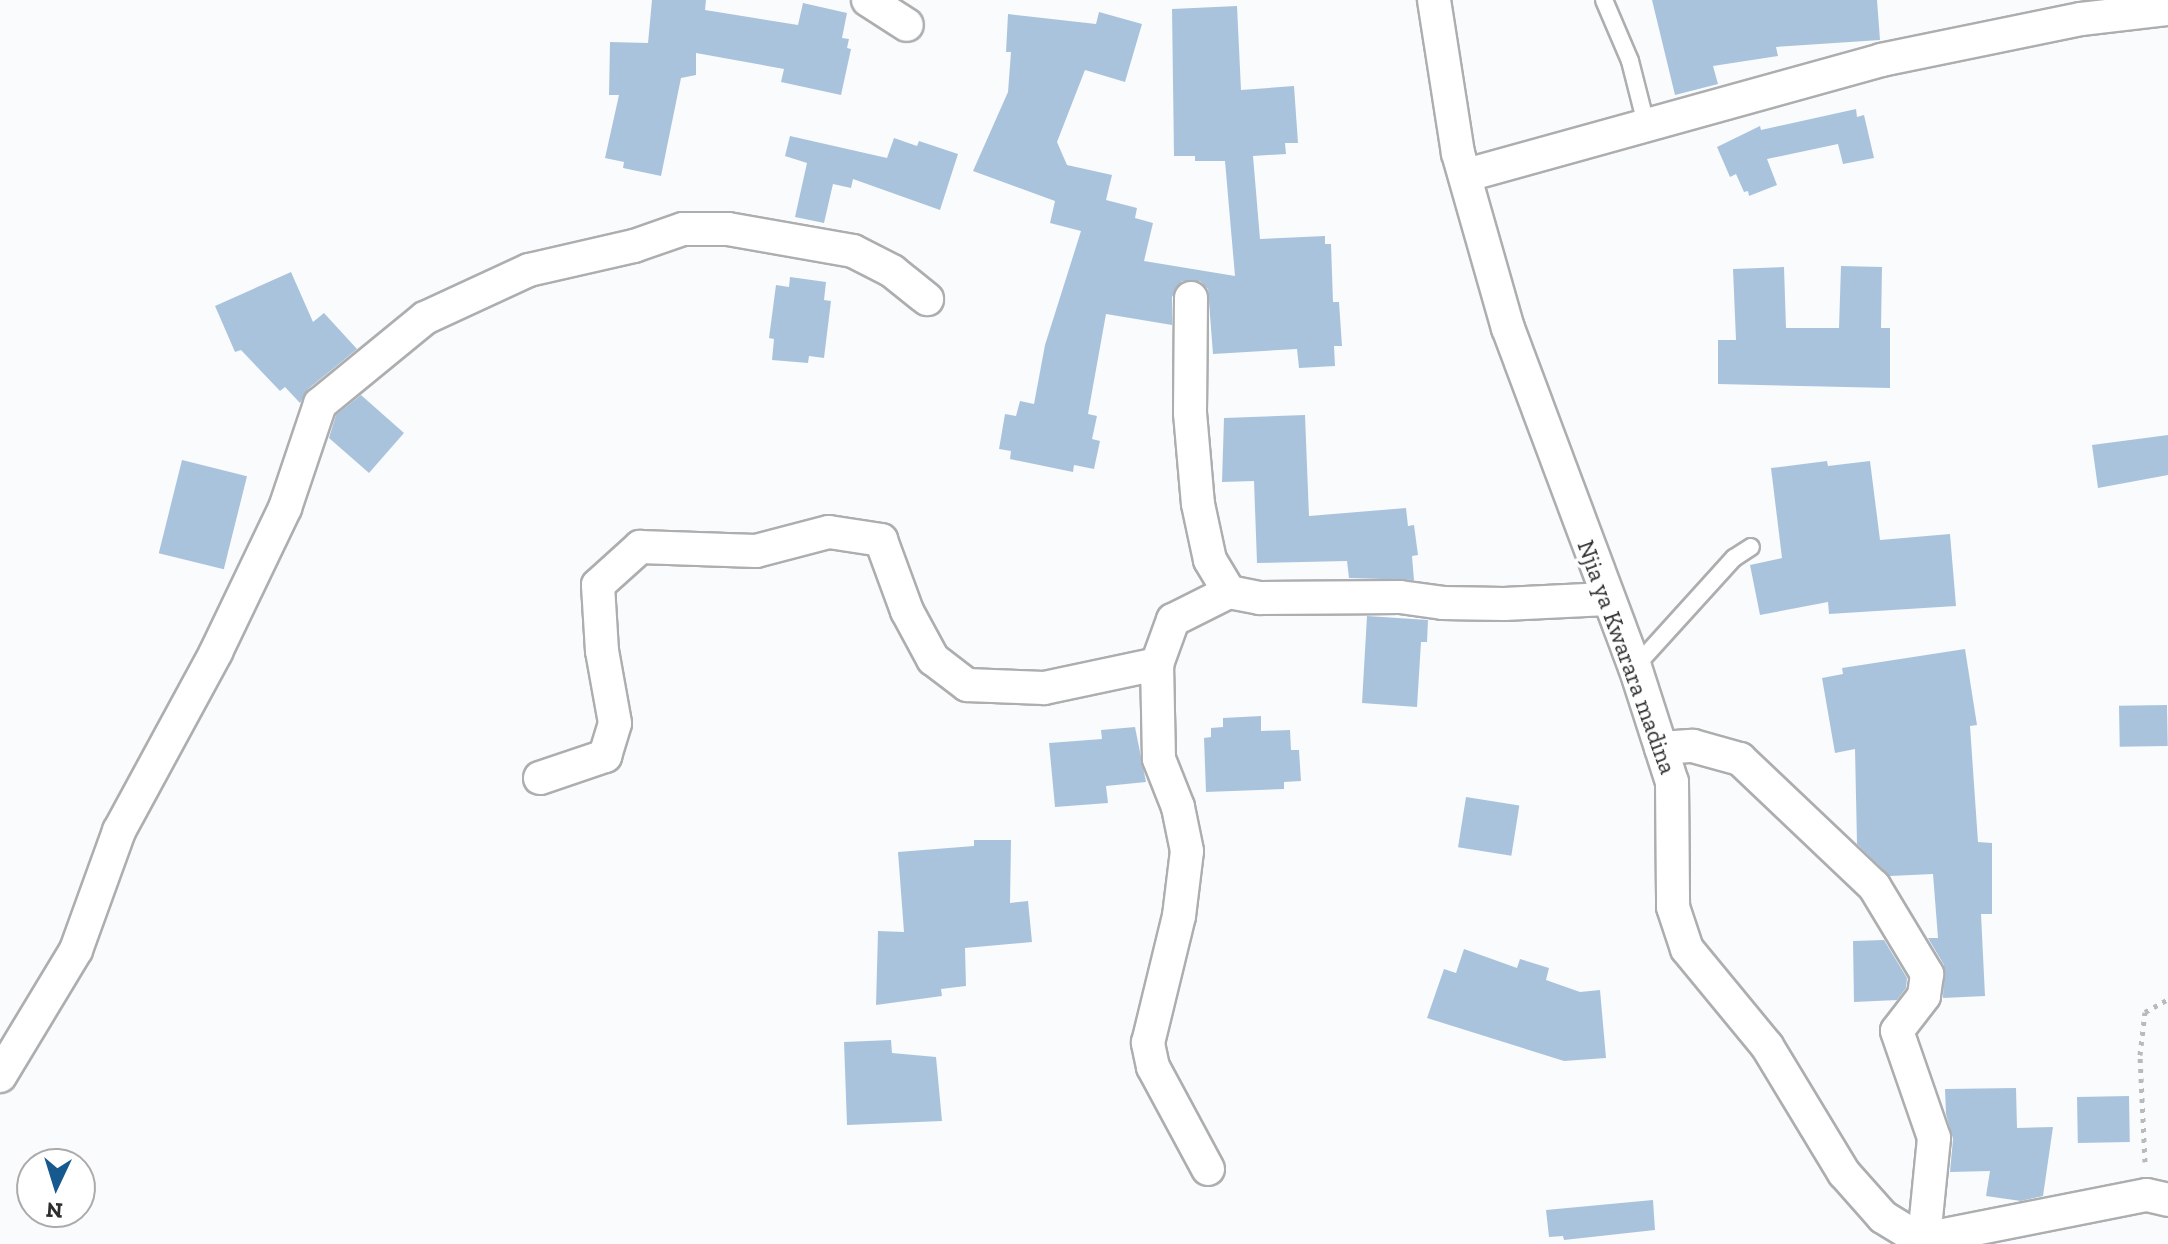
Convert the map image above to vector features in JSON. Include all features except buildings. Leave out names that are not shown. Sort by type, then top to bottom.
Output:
[{"type":"street","points":[[868,0],[907,25]]},
{"type":"street","name":"Njia ya Kwarara madina","points":[[1434,0],[1458,153],[1467,175],[1508,328],[1635,667],[1672,782],[1673,907],[1687,949],[1767,1046],[1844,1173],[1883,1217],[1926,1242]]},
{"type":"street","points":[[1467,175],[1881,60],[2081,19],[2168,9]]},
{"type":"street","points":[[0,1076],[76,950],[119,831],[216,652],[285,508],[320,404],[425,318],[529,270],[634,246],[683,229],[728,229],[853,251],[892,271],[927,299]]},
{"type":"street","points":[[1191,298],[1190,413],[1198,504],[1210,560],[1229,592]]},
{"type":"street","points":[[540,778],[605,756],[615,723],[602,651],[598,585],[640,547],[756,551],[829,532],[881,540],[907,611],[933,659],[967,685],[1044,688],[1157,664]]},
{"type":"street","points":[[1208,1169],[1153,1067],[1148,1043],[1179,916],[1187,851],[1178,807],[1159,759],[1157,664],[1173,620],[1229,592],[1260,598],[1400,597],[1443,603],[1504,604],[1607,599]]},
{"type":"street","points":[[1661,748],[1693,746],[1740,759],[1874,886],[1927,974],[1924,996],[1897,1031],[1934,1138],[1926,1242],[2158,1197]]},
{"type":"lane","points":[[1604,0],[1630,61],[1646,124]]},
{"type":"lane","points":[[1635,667],[1734,558],[1751,547]]},
{"type":"path","points":[[2158,1197],[2140,1055],[2145,1012],[2168,999]]}]
